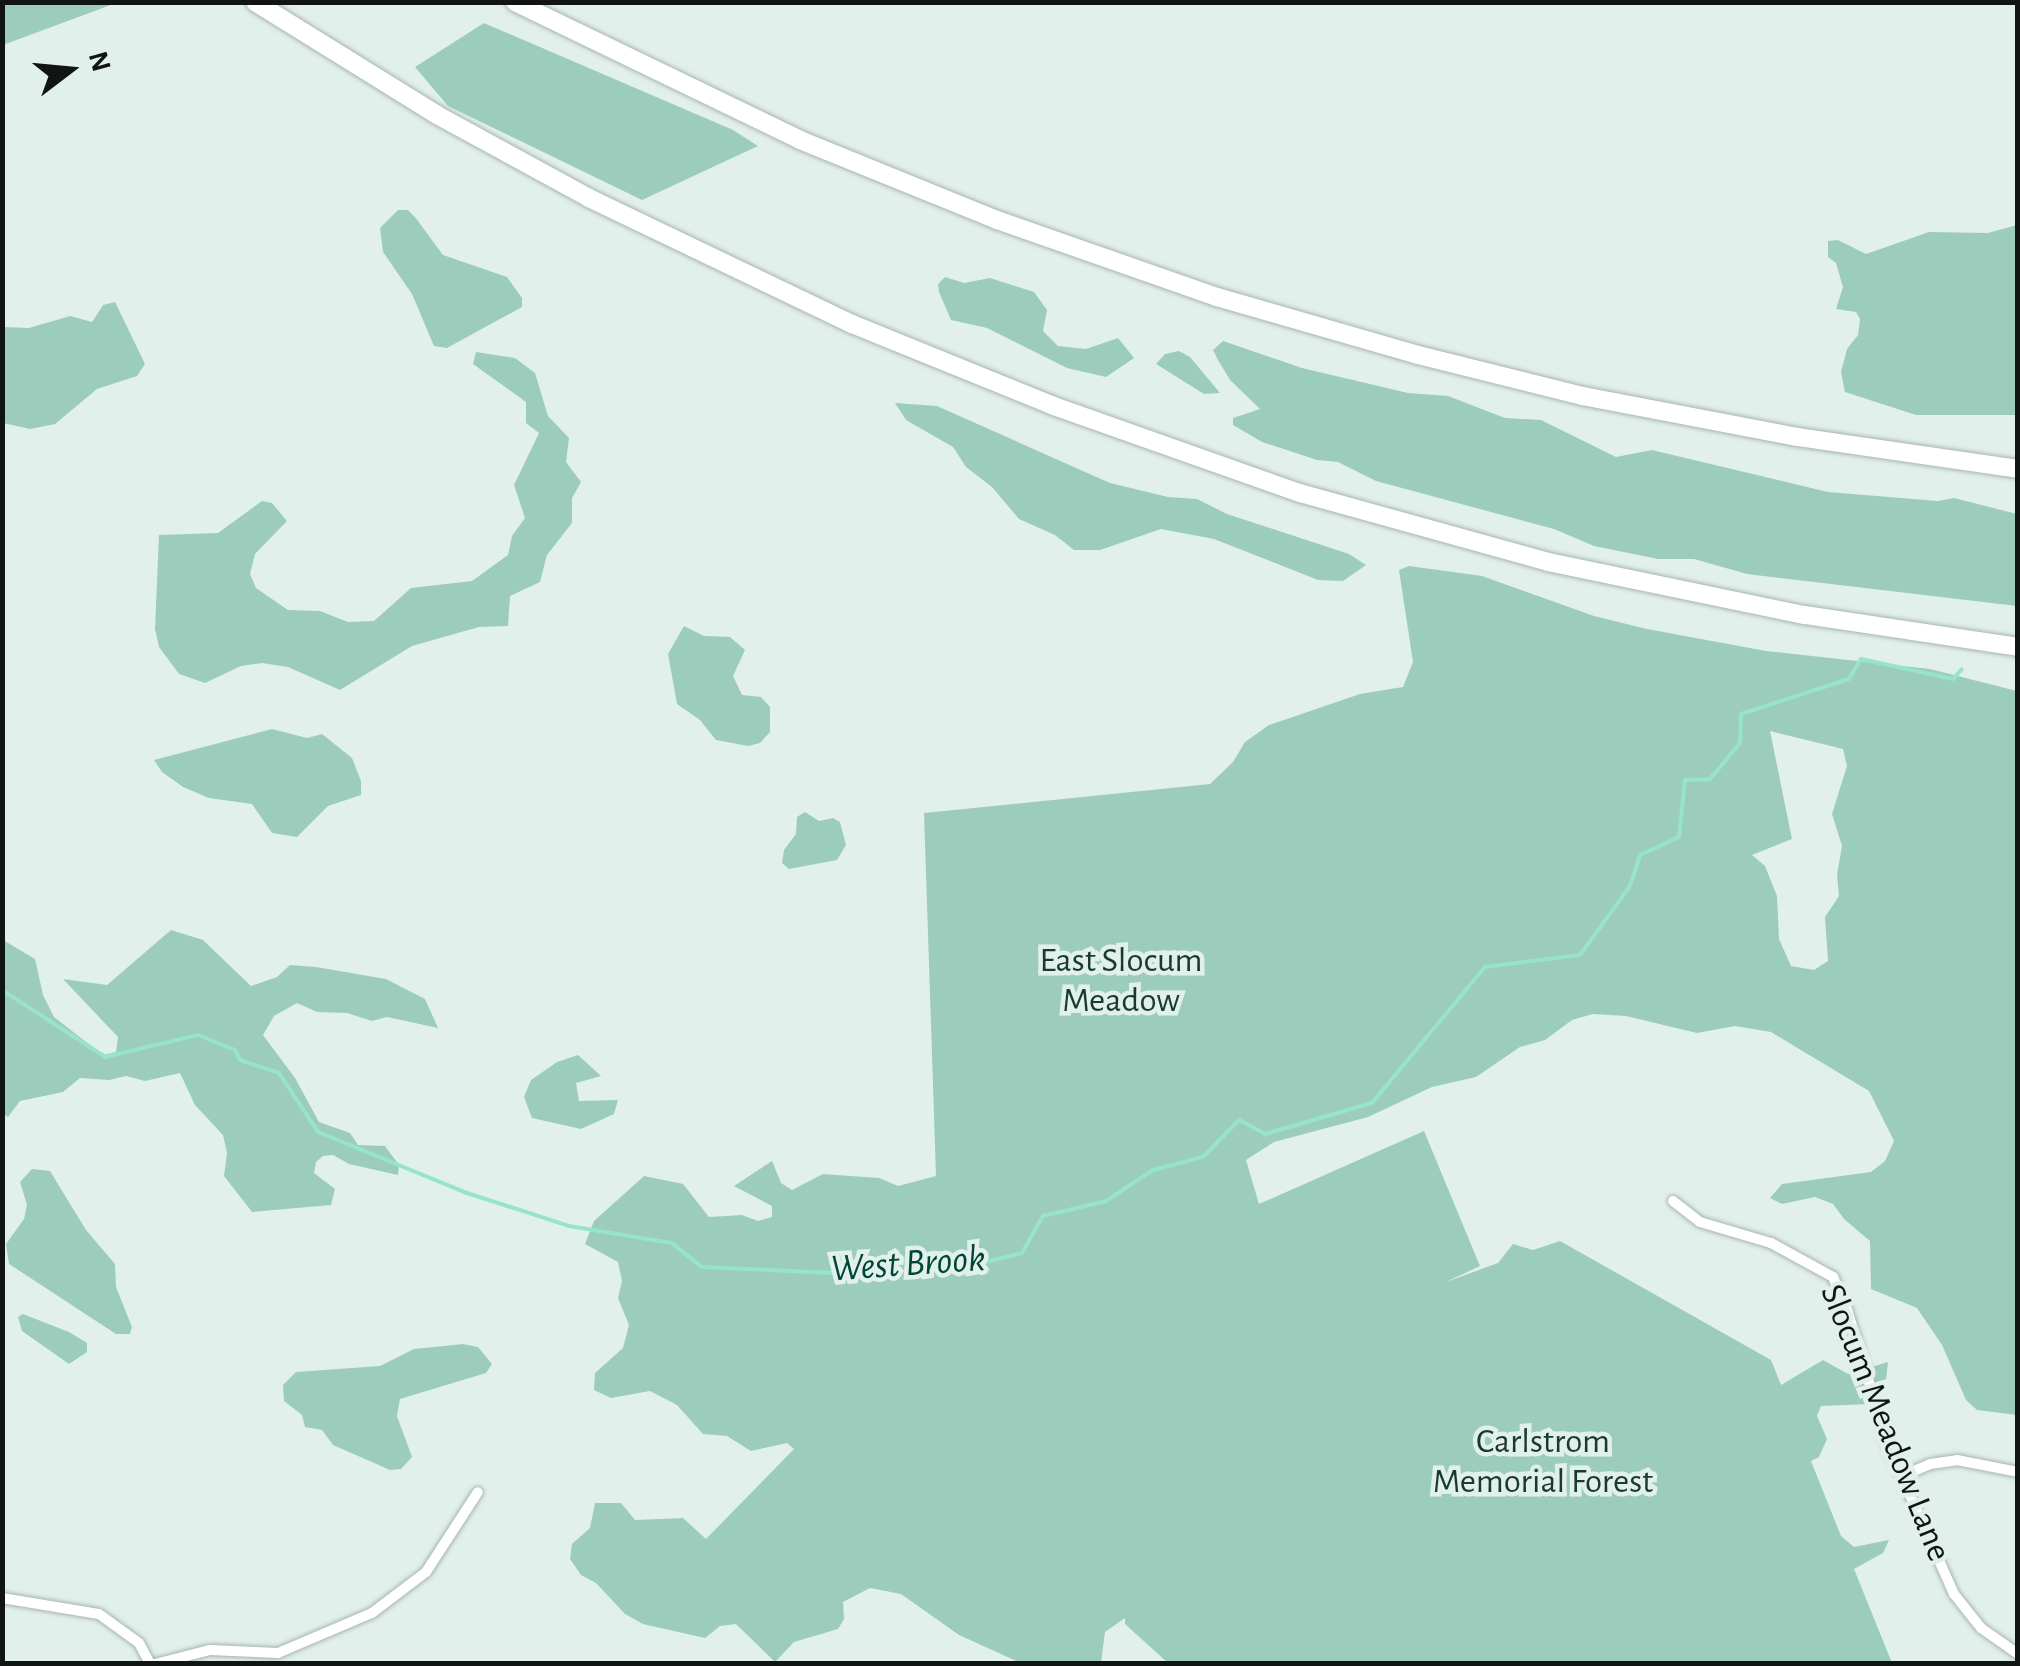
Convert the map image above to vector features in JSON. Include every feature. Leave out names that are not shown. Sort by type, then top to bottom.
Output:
[{"type":"highway","points":[[255,2],[437,115],[589,198],[852,324],[1052,405],[1300,493],[1548,562],[1805,615],[2018,647]]},
{"type":"highway","points":[[515,2],[800,140],[997,220],[1216,297],[1418,355],[1583,396],[1797,437],[2018,469]]},
{"type":"street","name":"Slocum Meadow Lane","points":[[1673,1201],[1700,1222],[1770,1244],[1833,1277],[1846,1306],[1888,1448],[1962,1606],[1980,1628],[2018,1654]]},
{"type":"street","points":[[1902,1476],[1948,1460],[2018,1472]]},
{"type":"street","points":[[2,1598],[99,1614],[139,1643],[153,1664],[210,1650],[278,1653],[372,1613],[426,1572],[478,1492]]},
{"type":"green space","points":[[3,2],[116,2],[116,3],[3,45]]},
{"type":"green space","points":[[484,23],[733,130],[758,146],[642,200],[448,106],[415,67]]},
{"type":"green space","points":[[398,210],[408,210],[415,217],[443,255],[507,277],[522,298],[522,307],[447,348],[434,346],[412,294],[383,252],[380,228]]},
{"type":"green space","points":[[2017,225],[2017,415],[1916,415],[1845,392],[1841,372],[1847,349],[1858,335],[1860,319],[1856,312],[1836,309],[1843,287],[1836,263],[1828,257],[1828,241],[1838,240],[1866,254],[1929,232],[1988,233]]},
{"type":"green space","points":[[945,277],[964,283],[990,278],[1034,292],[1047,310],[1043,331],[1058,346],[1086,349],[1118,338],[1134,358],[1106,377],[1067,368],[987,328],[951,320],[939,292],[938,284]]},
{"type":"green space","points":[[115,302],[145,364],[137,376],[97,389],[55,424],[30,429],[3,423],[3,327],[29,328],[70,316],[92,322],[103,305]]},
{"type":"green space","points":[[1223,341],[1302,368],[1408,393],[1448,396],[1505,418],[1541,420],[1616,457],[1652,450],[1828,492],[1938,501],[1954,498],[2017,514],[2017,606],[1747,574],[1694,559],[1658,559],[1594,546],[1554,529],[1376,481],[1338,462],[1317,460],[1262,442],[1233,425],[1233,418],[1260,409],[1230,380],[1218,360],[1213,350]]},
{"type":"green space","points":[[1179,351],[1190,357],[1220,393],[1204,394],[1156,364],[1165,354]]},
{"type":"green space","points":[[476,352],[515,358],[535,373],[548,416],[569,438],[566,462],[581,482],[572,498],[572,523],[547,555],[540,582],[510,596],[508,626],[479,627],[412,646],[340,690],[288,667],[262,663],[241,666],[205,683],[179,674],[159,647],[155,629],[159,535],[218,533],[262,501],[272,503],[287,521],[255,554],[250,574],[256,588],[288,610],[320,611],[348,622],[374,621],[411,588],[472,581],[508,555],[512,536],[525,518],[514,485],[539,433],[526,423],[526,402],[473,364]]},
{"type":"green space","points":[[895,403],[937,406],[1110,483],[1168,497],[1197,499],[1227,514],[1349,554],[1366,565],[1343,581],[1318,580],[1214,539],[1161,529],[1100,550],[1074,550],[1055,535],[1019,519],[992,487],[966,467],[953,447],[906,420]]},
{"type":"green space","points":[[1409,566],[1482,576],[1594,616],[1647,629],[1766,651],[1930,669],[2017,691],[2017,1415],[1977,1410],[1966,1400],[1942,1345],[1917,1308],[1871,1289],[1870,1241],[1833,1204],[1815,1197],[1782,1204],[1770,1198],[1782,1184],[1871,1172],[1885,1161],[1894,1141],[1869,1091],[1771,1032],[1735,1026],[1697,1033],[1626,1016],[1593,1014],[1572,1020],[1545,1040],[1520,1047],[1476,1077],[1432,1087],[1368,1117],[1274,1142],[1246,1160],[1259,1204],[1424,1131],[1480,1266],[1446,1282],[1498,1263],[1513,1244],[1533,1250],[1560,1241],[1771,1360],[1781,1385],[1823,1360],[1848,1374],[1888,1362],[1886,1381],[1872,1404],[1821,1406],[1817,1416],[1827,1439],[1819,1457],[1811,1461],[1841,1536],[1854,1547],[1889,1540],[1883,1553],[1854,1569],[1892,1663],[1168,1663],[1125,1624],[1125,1618],[1105,1632],[1101,1663],[1021,1663],[959,1635],[901,1594],[870,1588],[843,1602],[844,1619],[838,1629],[794,1642],[775,1662],[736,1624],[720,1626],[705,1638],[643,1624],[625,1614],[596,1583],[581,1575],[570,1559],[572,1544],[590,1528],[595,1503],[621,1503],[635,1520],[683,1518],[706,1539],[794,1449],[787,1443],[751,1451],[727,1436],[703,1434],[677,1405],[650,1391],[611,1398],[594,1390],[595,1373],[623,1348],[629,1325],[618,1298],[622,1281],[618,1262],[585,1244],[594,1221],[644,1176],[683,1184],[709,1217],[742,1215],[758,1221],[772,1217],[772,1206],[734,1186],[772,1161],[781,1183],[792,1190],[823,1174],[879,1178],[898,1186],[936,1176],[924,813],[1210,784],[1233,762],[1245,742],[1269,725],[1360,694],[1403,687],[1413,662],[1399,570]],"holes":[[[1770,731],[1843,749],[1847,766],[1832,814],[1842,846],[1837,875],[1839,896],[1825,917],[1828,961],[1814,970],[1791,966],[1779,939],[1777,896],[1765,866],[1752,855],[1792,839]]]},
{"type":"green space","points":[[684,626],[704,636],[730,637],[745,650],[733,676],[742,695],[761,697],[770,707],[770,732],[760,743],[748,746],[716,740],[700,720],[677,704],[668,654]]},
{"type":"green space","points":[[272,729],[307,738],[322,734],[352,758],[361,781],[361,795],[328,806],[297,837],[272,833],[252,804],[209,798],[183,787],[162,772],[154,760]]},
{"type":"green space","points":[[805,812],[819,821],[833,818],[840,822],[846,845],[837,860],[789,869],[782,863],[784,850],[796,834],[797,817]]},
{"type":"green space","points":[[171,930],[203,940],[251,986],[277,977],[290,965],[386,979],[425,999],[438,1028],[387,1017],[372,1021],[347,1013],[317,1012],[297,1003],[274,1016],[263,1035],[295,1078],[319,1122],[350,1133],[358,1145],[385,1146],[399,1165],[398,1175],[349,1164],[333,1155],[323,1156],[316,1162],[314,1173],[335,1189],[331,1205],[252,1212],[224,1176],[227,1153],[223,1135],[195,1105],[180,1073],[145,1081],[126,1076],[109,1080],[80,1078],[63,1092],[20,1101],[8,1117],[3,1114],[3,940],[35,959],[43,995],[54,1017],[103,1055],[116,1052],[118,1037],[63,979],[107,985]]},
{"type":"green space","points":[[578,1055],[601,1076],[576,1083],[579,1101],[618,1100],[614,1114],[581,1129],[532,1118],[524,1097],[531,1080],[557,1062]]},
{"type":"green space","points":[[32,1169],[50,1171],[86,1230],[115,1264],[116,1287],[132,1327],[130,1334],[116,1334],[9,1264],[6,1244],[24,1219],[27,1205],[20,1182]]},
{"type":"green space","points":[[23,1314],[69,1332],[87,1343],[87,1352],[69,1364],[22,1331],[18,1317]]},
{"type":"green space","points":[[463,1344],[478,1347],[492,1364],[486,1373],[400,1399],[397,1416],[412,1457],[401,1469],[390,1470],[333,1445],[322,1430],[305,1427],[302,1415],[284,1401],[283,1385],[296,1372],[380,1366],[414,1349]]},
{"type":"waterway","name":"West Brook","points":[[2,990],[105,1057],[198,1035],[235,1050],[240,1060],[279,1073],[318,1132],[464,1192],[569,1226],[672,1243],[702,1267],[856,1274],[899,1260],[974,1254],[986,1262],[1022,1253],[1043,1216],[1106,1201],[1153,1170],[1203,1157],[1239,1120],[1265,1134],[1372,1103],[1485,967],[1580,955],[1630,886],[1640,855],[1679,837],[1685,780],[1710,779],[1740,743],[1741,714],[1849,679],[1861,659],[1953,679],[1962,669]]},
{"type":"park label","name":"East Slocum Meadow","points":[[1121,981]]},
{"type":"park label","name":"Carlstrom Memorial Forest","points":[[1543,1462]]}]
